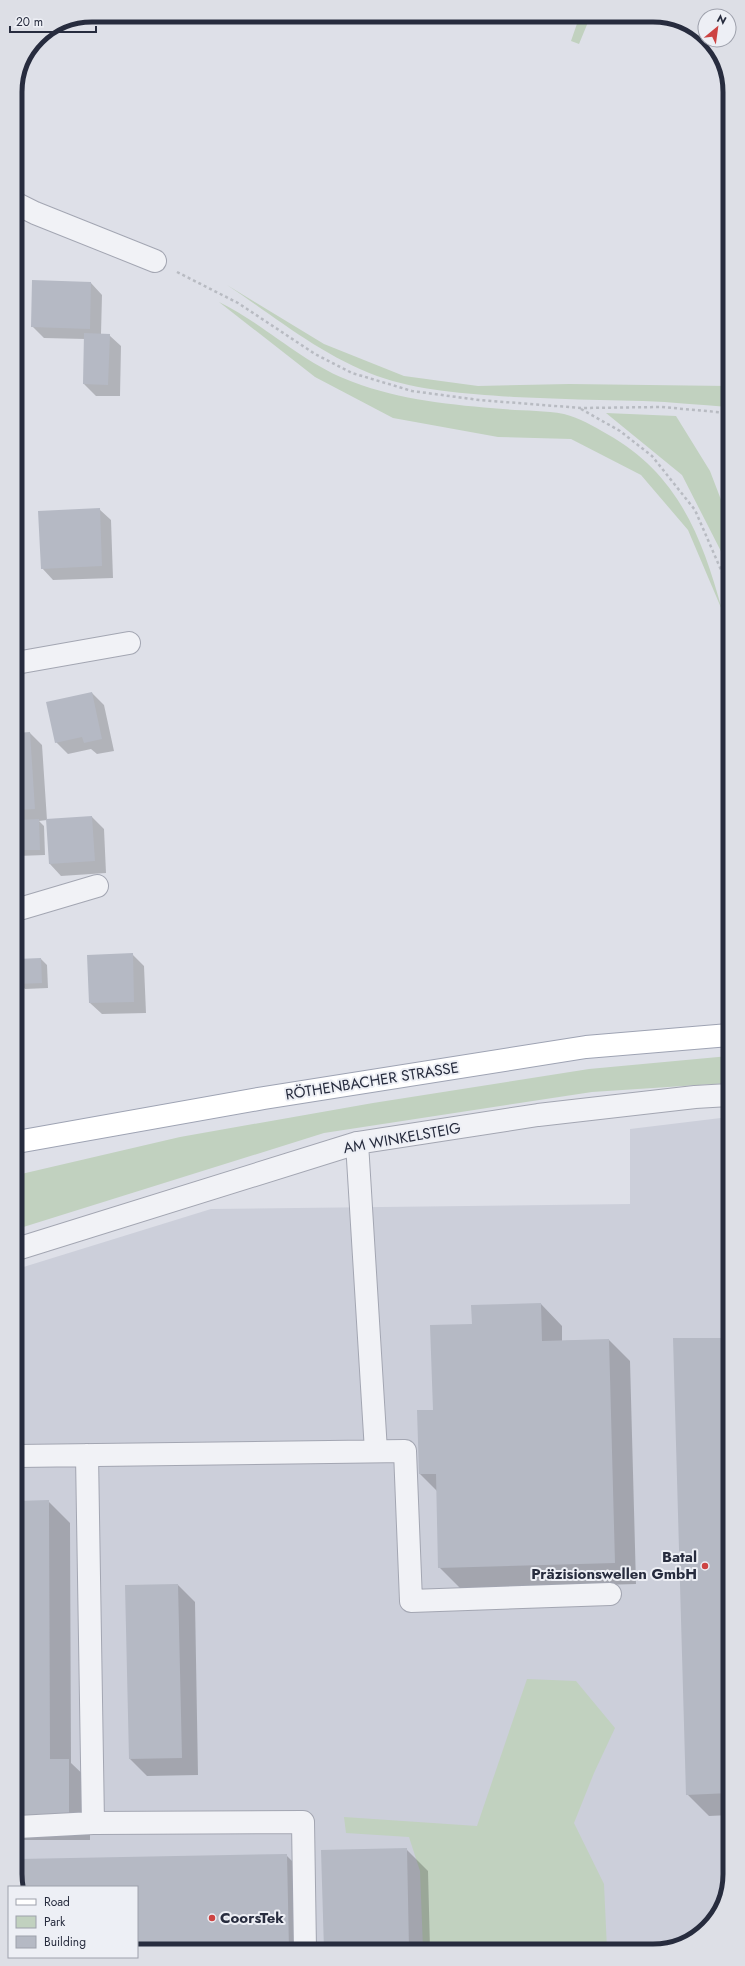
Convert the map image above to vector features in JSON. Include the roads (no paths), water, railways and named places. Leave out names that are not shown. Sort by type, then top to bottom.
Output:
[{"type":"main road","name":"RÖTHENBACHER STRASSE","points":[[22,1141],[264,1098],[586,1047],[723,1036]]},
{"type":"street","points":[[22,206],[155,261]]},
{"type":"street","points":[[22,662],[129,643]]},
{"type":"street","points":[[22,908],[97,886]]},
{"type":"street","name":"AM WINKELSTEIG","points":[[22,1247],[357,1143],[538,1115],[695,1097],[723,1095]]},
{"type":"street","points":[[357,1143],[376,1451]]},
{"type":"street","points":[[22,1456],[405,1451],[411,1601],[610,1594]]},
{"type":"street","points":[[87,1455],[93,1823]]},
{"type":"street","points":[[22,1826],[93,1823],[303,1822],[306,1944]]},
{"type":"place","name":"Batal Präzisionswellen GmbH","points":[[705,1566]]},
{"type":"place","name":"CoorsTek","points":[[212,1918]]}]
